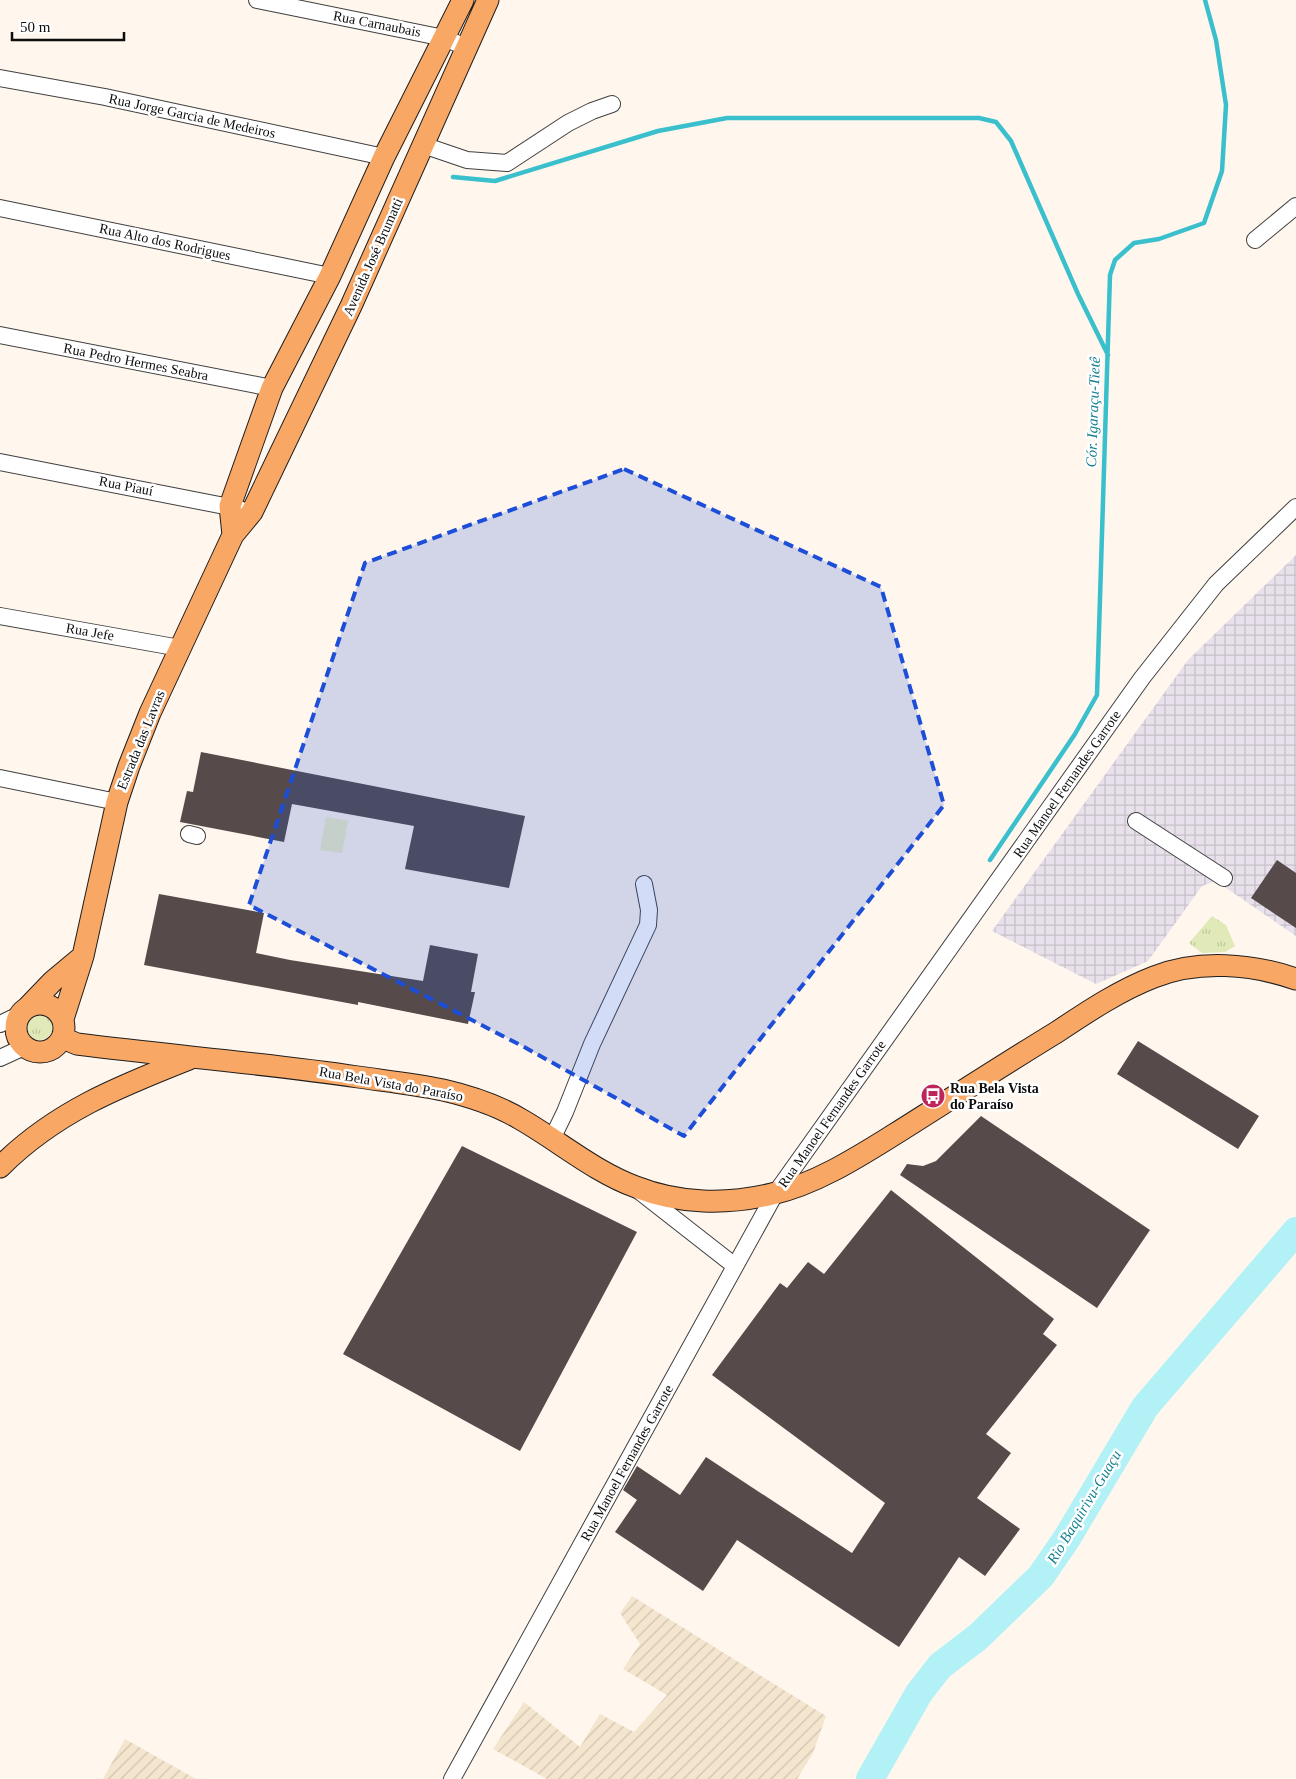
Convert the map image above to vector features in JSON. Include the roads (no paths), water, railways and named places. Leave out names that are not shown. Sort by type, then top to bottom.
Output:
[{"type":"main road","points":[[233,535],[230,506],[272,388],[330,276],[384,157],[462,0]]},
{"type":"main road","name":"Avenida José Brumatti","points":[[252,512],[351,306],[488,0]]},
{"type":"main road","name":"Estrada das Lavras","points":[[58,1036],[83,956],[117,802],[150,714],[180,648],[233,535],[252,512]]},
{"type":"main road","points":[[58,1036],[39,1053],[24,1047],[16,1032],[24,1011],[83,956]]},
{"type":"main road","name":"Rua Bela Vista do Paraíso","points":[[58,1036],[77,1044],[309,1070],[441,1090],[470,1097],[519,1118],[633,1186],[664,1196],[699,1201],[733,1201],[775,1194],[859,1157],[1090,1010],[1154,976],[1186,968],[1216,966],[1245,967],[1272,971],[1296,979]]},
{"type":"main road","points":[[24,1011],[36,1004],[52,1007],[58,1036]]},
{"type":"main road","points":[[58,1036],[128,1061],[155,1073]]},
{"type":"main road","points":[[0,1167],[21,1146],[54,1120],[85,1103],[192,1058]]},
{"type":"street","name":"Rua Carnaubais","points":[[256,0],[444,38],[466,47]]},
{"type":"street","name":"Rua Jorge Garcia de Medeiros","points":[[0,78],[105,97],[384,157]]},
{"type":"street","points":[[423,145],[467,160],[507,163],[568,122],[612,104]]},
{"type":"street","points":[[1255,240],[1296,206]]},
{"type":"street","name":"Rua Alto dos Rodrigues","points":[[0,208],[330,276]]},
{"type":"street","name":"Rua Pedro Hermes Seabra","points":[[0,335],[272,388]]},
{"type":"street","name":"Rua Piauí","points":[[0,462],[230,506],[252,512]]},
{"type":"street","name":"Rua Manoel Fernandes Garrote","points":[[452,1779],[775,1194],[1142,678],[1216,584],[1296,507]]},
{"type":"street","name":"Rua Jefe","points":[[0,616],[180,648]]},
{"type":"street","points":[[0,778],[117,802]]},
{"type":"street","points":[[1136,821],[1224,878]]},
{"type":"street","points":[[552,1139],[565,1112],[592,1044],[648,925],[649,910],[644,884]]},
{"type":"street","points":[[0,1024],[24,1011]]},
{"type":"street","points":[[0,1058],[24,1047]]},
{"type":"street","points":[[633,1186],[735,1266]]},
{"type":"waterway","name":"Cór. Igaraçu-Tietê","points":[[990,860],[1075,734],[1097,695],[1110,275],[1115,260],[1134,243],[1159,239],[1204,223],[1222,171],[1226,105],[1216,40],[1205,0]]},
{"type":"waterway","points":[[453,177],[495,181],[658,131],[727,118],[979,118],[996,122],[1011,141],[1078,294],[1108,355]]},
{"type":"waterway","name":"Rio Baquirivu-Guaçu","points":[[870,1779],[919,1693],[940,1666],[978,1637],[1041,1576],[1067,1538],[1145,1407],[1296,1231]]},
{"type":"place","name":"Rua Bela Vista do Paraíso","points":[[933,1096]]}]
